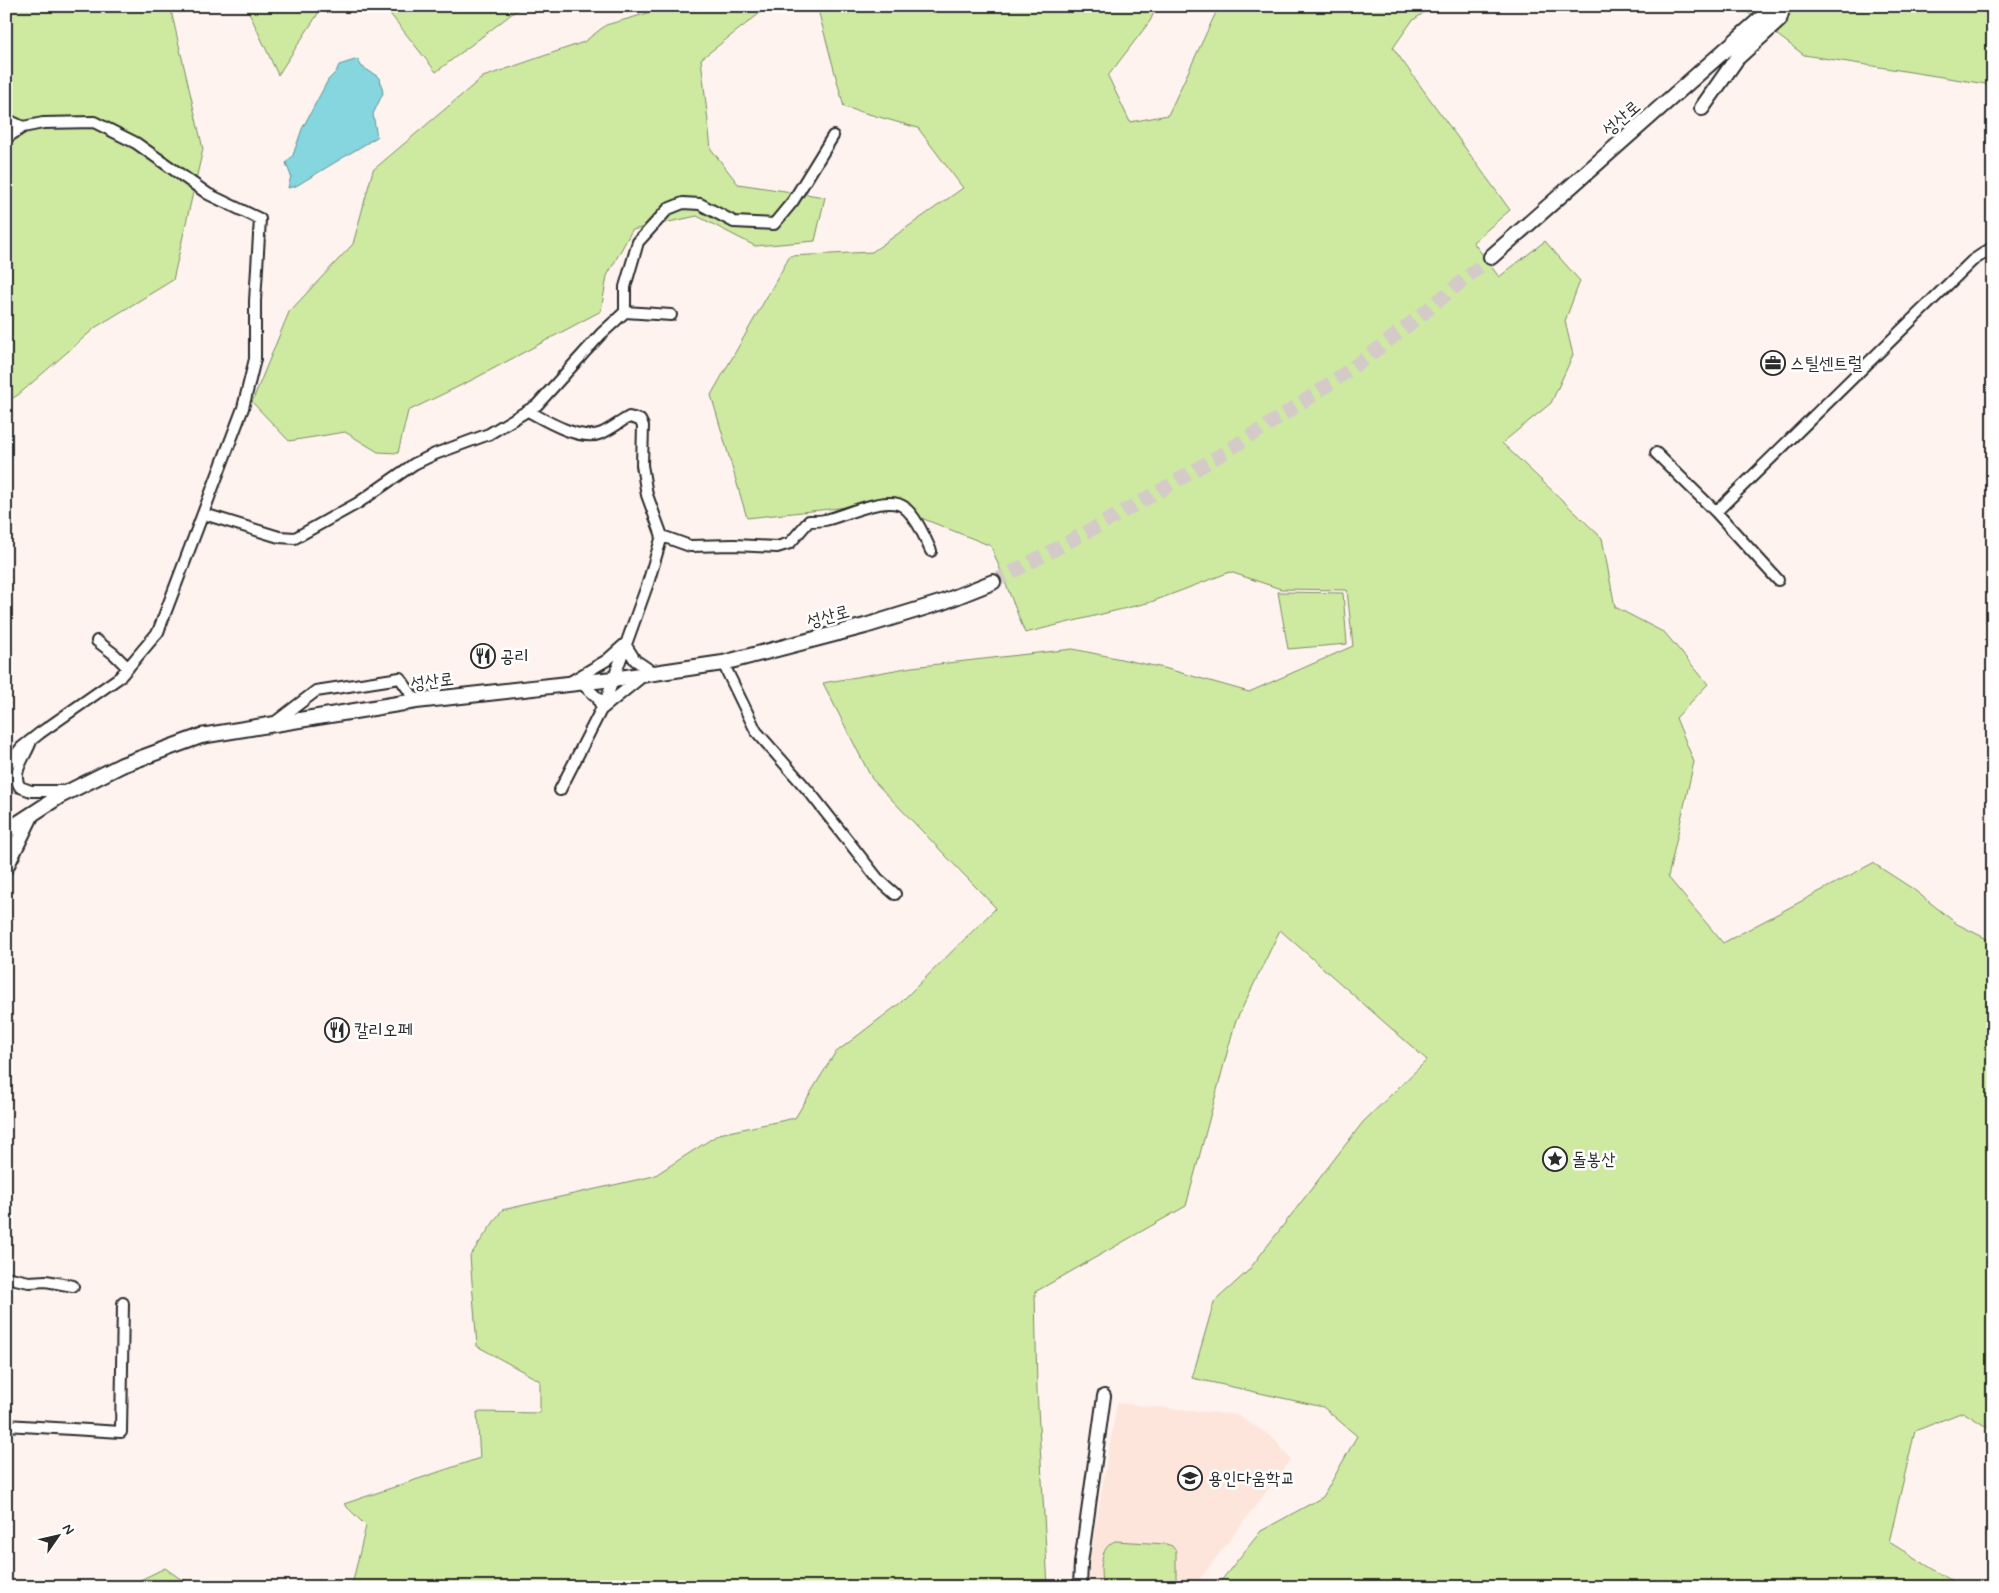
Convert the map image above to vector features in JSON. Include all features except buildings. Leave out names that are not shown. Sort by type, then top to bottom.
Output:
[{"type":"main road","name":"성산로","points":[[1491,256],[1775,6]]},
{"type":"main road","points":[[1702,108],[1737,58],[1779,20],[1784,6]]},
{"type":"main road","name":"성산로","points":[[6,832],[70,791],[122,765],[201,736],[416,702],[613,679],[722,663],[865,626],[943,602],[993,582]]},
{"type":"main road","points":[[6,867],[31,815]]},
{"type":"street","points":[[6,119],[23,127]]},
{"type":"street","points":[[6,138],[23,127],[43,123],[94,122],[136,143],[208,194],[260,219],[255,301],[255,359],[244,408],[158,632],[120,677],[32,739],[13,756],[6,768]]},
{"type":"street","points":[[625,312],[625,287],[638,242],[668,209],[684,202],[700,204],[734,222],[774,224],[794,201],[833,136]]},
{"type":"street","points":[[1716,512],[1972,261],[1993,248]]},
{"type":"street","points":[[204,514],[279,537],[295,538],[358,503],[414,464],[489,434],[537,405],[601,334],[625,312],[671,315]]},
{"type":"street","points":[[528,411],[547,422],[576,433],[590,435],[601,433],[629,417],[640,420],[643,426],[642,465],[647,495],[662,536],[648,583],[602,709],[560,790]]},
{"type":"street","points":[[1656,453],[1716,512],[1778,580]]},
{"type":"street","points":[[662,536],[690,546],[734,545],[777,547],[790,543],[809,521],[825,520],[884,503],[894,503],[903,506],[914,518],[931,551]]},
{"type":"street","points":[[96,641],[114,654],[128,668]]},
{"type":"street","points":[[602,709],[650,673],[635,660],[625,644]]},
{"type":"street","points":[[602,709],[598,698],[574,683],[607,660],[625,644]]},
{"type":"street","points":[[722,663],[756,730],[812,795],[878,879],[895,894]]},
{"type":"street","points":[[271,725],[316,691],[400,678],[416,702]]},
{"type":"street","points":[[32,739],[17,771],[16,777],[20,787],[31,791],[70,791]]},
{"type":"street","points":[[6,1277],[30,1282],[46,1280],[73,1286]]},
{"type":"street","points":[[6,1425],[121,1432],[123,1303]]},
{"type":"street","points":[[1080,1587],[1080,1563],[1104,1396]]},
{"type":"shaded area","name":"용인다움학교","points":[[1117,1403],[1238,1415],[1272,1437],[1291,1459],[1194,1587],[1093,1587],[1088,1569]]},
{"type":"green space","points":[[6,6],[170,6],[203,149],[173,280],[96,327],[18,395],[6,402]]},
{"type":"green space","points":[[246,6],[323,6],[278,75]]},
{"type":"green space","points":[[384,6],[522,6],[436,72]]},
{"type":"green space","points":[[673,6],[769,6],[701,59],[711,149],[738,184],[825,197],[815,241],[755,246],[697,216],[632,230],[607,276],[601,311],[474,379],[408,411],[398,453],[378,452],[345,432],[289,441],[252,402],[289,312],[353,244],[373,170],[483,77],[584,42],[606,25]]},
{"type":"green space","points":[[817,6],[1157,6],[1150,21],[1108,76],[1130,122],[1168,115],[1219,6],[1433,6],[1412,21],[1393,48],[1510,210],[1473,242],[1499,277],[1545,241],[1580,281],[1565,321],[1573,355],[1551,403],[1502,443],[1602,538],[1615,607],[1665,633],[1708,684],[1676,718],[1694,762],[1668,877],[1723,943],[1873,863],[1913,889],[1957,924],[1993,942],[1993,1431],[1963,1412],[1915,1431],[1889,1542],[1962,1587],[1216,1587],[1261,1531],[1323,1497],[1357,1436],[1323,1407],[1192,1378],[1214,1302],[1248,1271],[1363,1122],[1427,1060],[1280,930],[1235,1023],[1186,1206],[1035,1292],[1037,1390],[1048,1587],[369,1587],[352,1585],[366,1526],[344,1504],[480,1458],[477,1412],[540,1413],[540,1381],[477,1346],[470,1256],[502,1210],[654,1176],[719,1134],[795,1118],[835,1053],[899,1004],[996,908],[872,779],[823,683],[912,667],[1073,649],[1164,668],[1249,692],[1353,646],[1347,590],[1281,589],[1230,572],[1151,602],[1025,633],[991,546],[884,503],[747,518],[711,395],[790,256],[872,252],[963,188],[918,128],[844,107]]},
{"type":"green space","points":[[1739,6],[1993,6],[1993,81],[1986,84],[1804,55]]},
{"type":"green space","points":[[1278,592],[1343,593],[1347,644],[1288,649]]},
{"type":"green space","points":[[1115,1541],[1172,1546],[1176,1551],[1176,1580],[1173,1584],[1167,1586],[1108,1587],[1102,1582],[1102,1558],[1106,1548]]},
{"type":"green space","points":[[165,1568],[192,1587],[126,1587]]},
{"type":"water","points":[[358,59],[361,66],[380,78],[383,93],[373,114],[377,137],[296,186],[288,188],[291,176],[286,163],[293,155],[302,129],[328,80],[336,72],[339,65]]},
{"type":"tunnel","points":[[993,582],[1139,503],[1280,417],[1371,354],[1491,257]]},
{"type":"place","name":"스틸센트럴","points":[[1773,363]]},
{"type":"place","name":"공리","points":[[483,656]]},
{"type":"place","name":"칼리오페","points":[[337,1030]]},
{"type":"place","name":"돌봉산","points":[[1555,1159]]},
{"type":"place","name":"용인다움학교","points":[[1190,1478]]}]
